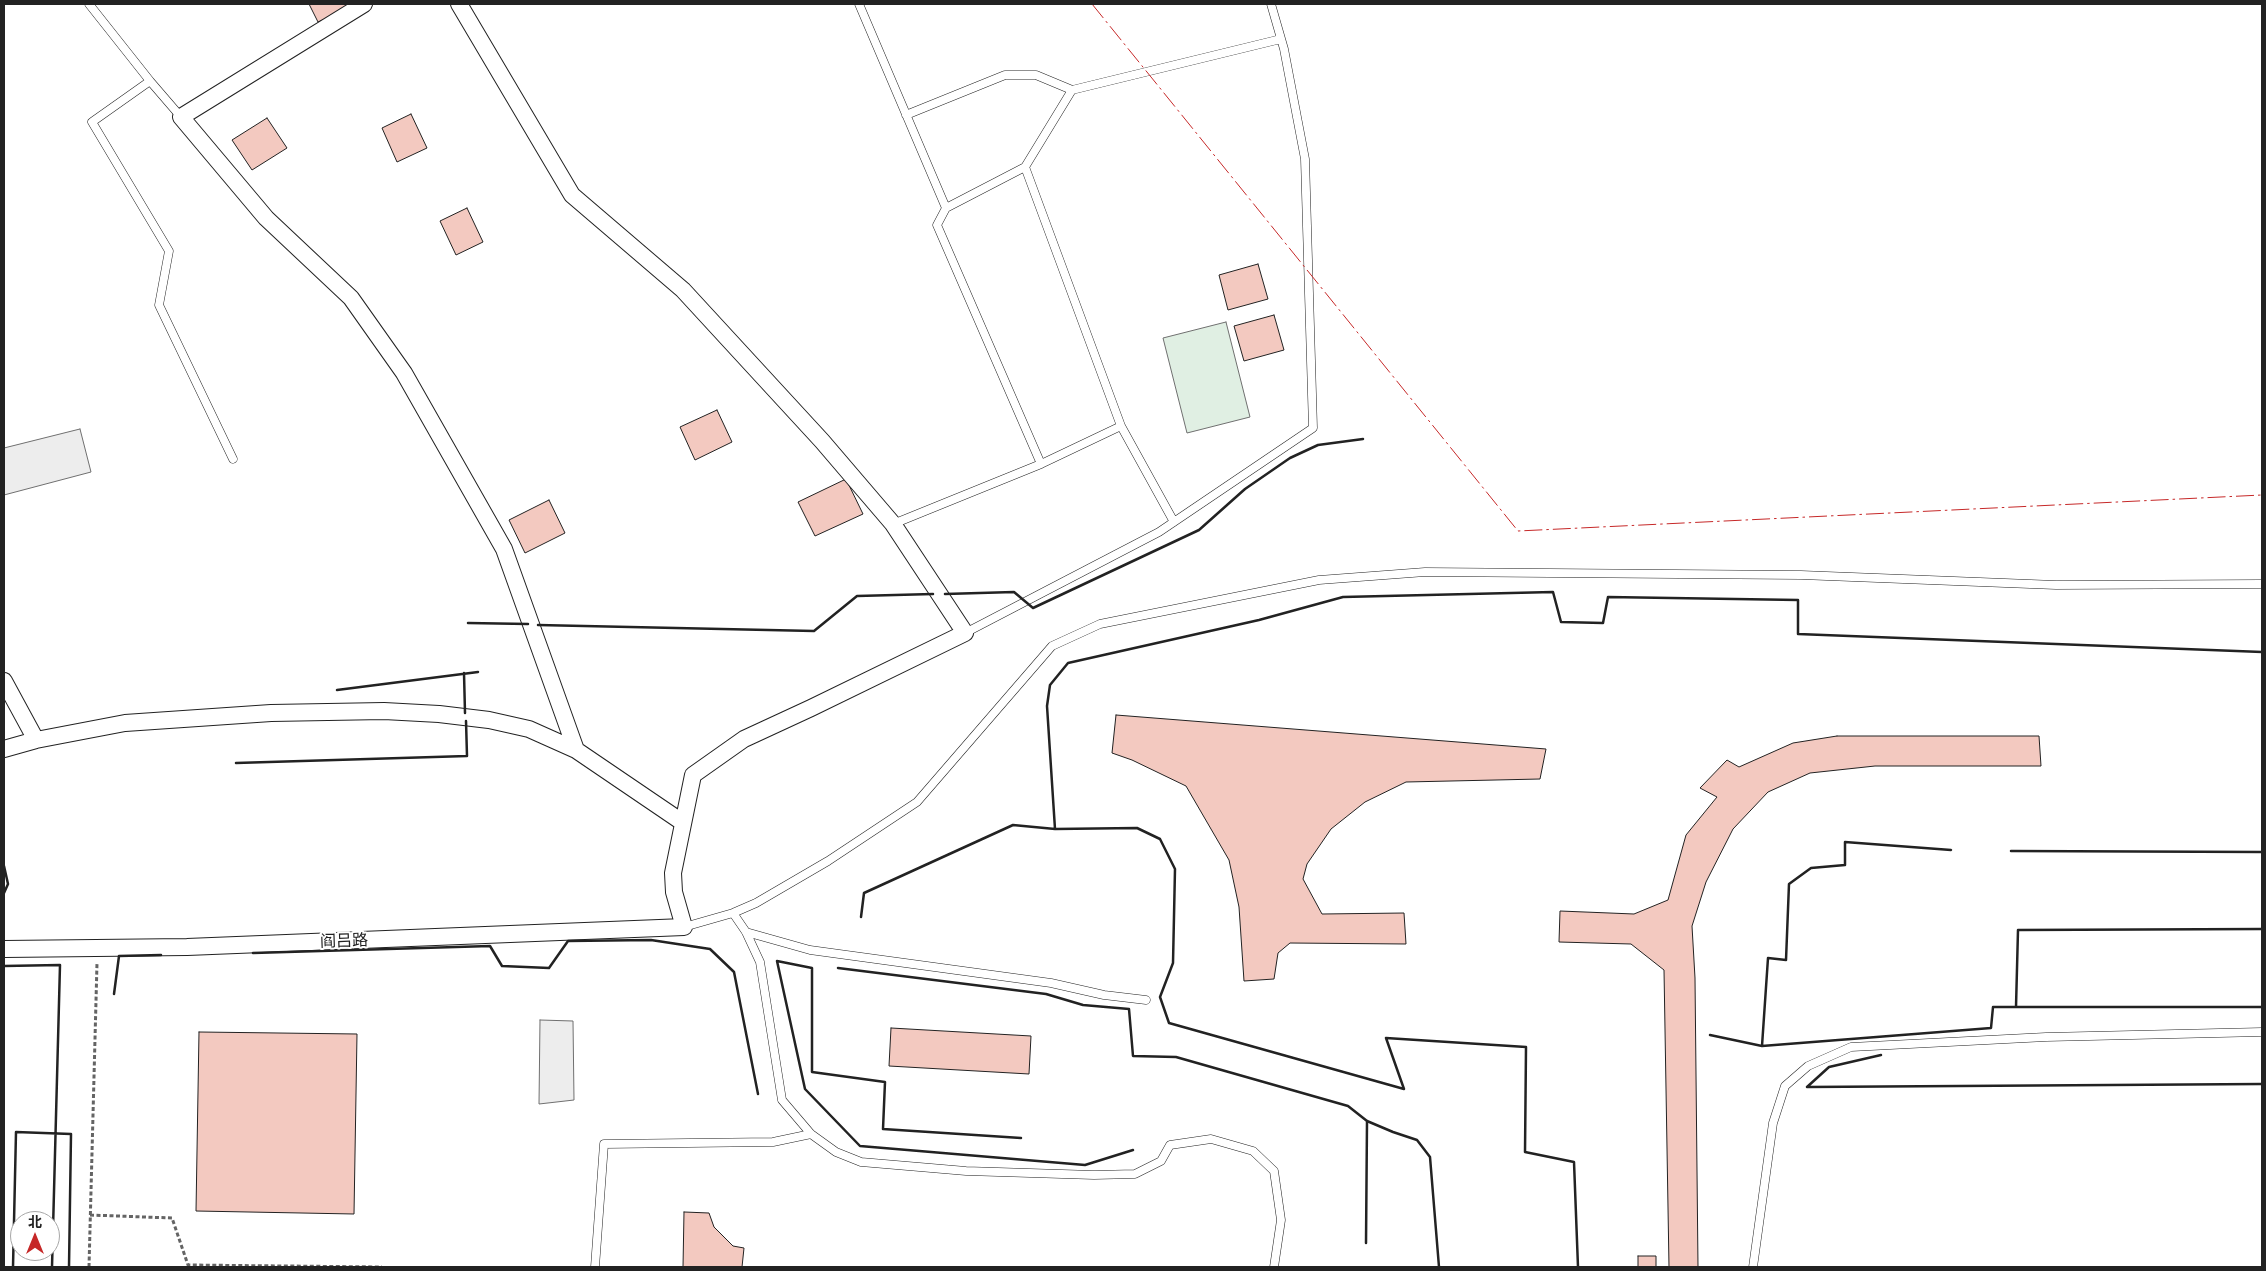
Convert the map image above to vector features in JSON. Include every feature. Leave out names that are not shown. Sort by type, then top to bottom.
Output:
[{"type":"street","points":[[364,4],[181,116],[266,218],[351,298],[404,373],[504,549],[576,750]]},
{"type":"street","points":[[459,4],[572,195],[683,290],[822,441],[893,524],[965,632],[811,708],[744,738],[693,775],[673,873],[674,892],[684,927]]},
{"type":"street","points":[[4,681],[36,740]]},
{"type":"street","points":[[4,749],[36,740],[125,723],[271,714],[384,711],[439,714],[489,720],[529,729],[576,750],[681,828]]},
{"type":"street","name":"阎吕路","points":[[4,949],[217,946],[684,927]]},
{"type":"lane","points":[[89,4],[150,81],[181,116]]},
{"type":"lane","points":[[858,4],[946,208]]},
{"type":"lane","points":[[965,632],[1159,532],[1313,428],[1306,159],[1281,38],[1271,4]]},
{"type":"lane","points":[[906,115],[1004,75],[1036,75],[1072,90],[1281,38]]},
{"type":"lane","points":[[150,81],[92,122],[169,251],[159,305],[233,460]]},
{"type":"lane","points":[[1041,464],[937,224],[946,208],[1025,167],[1072,90]]},
{"type":"lane","points":[[1025,167],[1121,426],[1174,522]]},
{"type":"lane","points":[[893,524],[1041,464],[1121,426]]},
{"type":"lane","points":[[684,927],[733,913],[756,903],[828,861],[917,802],[1052,646],[1100,624],[1319,580],[1425,572],[1801,574],[2056,586],[2262,584]]},
{"type":"lane","points":[[733,913],[746,932],[760,962],[782,1100],[811,1134],[836,1152],[861,1162],[966,1171],[1094,1175],[1135,1174],[1161,1161],[1170,1145],[1211,1139],[1253,1151],[1274,1171],[1281,1220],[1274,1267]]},
{"type":"lane","points":[[746,932],[810,950],[1051,982],[1104,995],[1146,1000]]},
{"type":"lane","points":[[1753,1267],[1773,1123],[1785,1086],[1808,1066],[1851,1047],[2046,1037],[2262,1032]]},
{"type":"lane","points":[[594,1267],[604,1144],[773,1142],[811,1134]]},
{"type":"path","points":[[89,1267],[98,948]]},
{"type":"path","points":[[90,1215],[172,1218],[188,1265],[382,1267]]},
{"type":"green space","points":[[1226,322],[1250,417],[1187,433],[1163,338]]},
{"type":"shaded area","points":[[80,429],[91,472],[4,495],[4,448]]},
{"type":"shaded area","points":[[540,1020],[573,1021],[574,1100],[539,1104]]},
{"type":"building","points":[[309,4],[355,4],[355,5],[318,22]]},
{"type":"building","points":[[411,114],[427,148],[397,162],[382,128]]},
{"type":"building","points":[[267,118],[287,148],[252,170],[232,140]]},
{"type":"building","points":[[467,208],[483,242],[456,255],[440,221]]},
{"type":"building","points":[[1258,264],[1268,299],[1228,310],[1219,275]]},
{"type":"building","points":[[1274,315],[1284,350],[1244,361],[1234,326]]},
{"type":"building","points":[[717,410],[732,442],[695,460],[680,427]]},
{"type":"building","points":[[846,479],[863,514],[815,536],[798,502]]},
{"type":"building","points":[[549,500],[565,533],[525,553],[509,520]]},
{"type":"building","points":[[1116,715],[1546,749],[1540,779],[1406,782],[1365,802],[1331,829],[1307,864],[1303,879],[1322,914],[1404,913],[1406,944],[1290,943],[1278,953],[1274,979],[1244,981],[1239,907],[1229,860],[1186,786],[1132,760],[1112,753]]},
{"type":"building","points":[[1837,736],[2039,736],[2041,766],[1875,766],[1810,773],[1768,792],[1733,829],[1706,882],[1692,926],[1695,978],[1698,1267],[1669,1267],[1664,970],[1631,944],[1559,942],[1560,911],[1634,914],[1668,900],[1686,835],[1717,797],[1700,788],[1727,760],[1739,767],[1793,743]]},
{"type":"building","points":[[891,1028],[1031,1036],[1029,1074],[889,1066]]},
{"type":"building","points":[[199,1032],[357,1034],[354,1214],[196,1211]]},
{"type":"building","points":[[684,1212],[709,1213],[714,1227],[733,1246],[744,1248],[742,1267],[683,1267]]},
{"type":"building","points":[[1638,1256],[1656,1256],[1656,1267],[1638,1267]]},
{"type":"wall","points":[[945,594],[1014,592],[1033,608],[1199,530],[1245,489],[1290,458],[1318,445],[1363,439]]},
{"type":"wall","points":[[861,917],[864,893],[1013,825],[1055,829],[1047,706],[1050,685],[1068,663],[1259,620],[1343,597],[1553,592],[1561,622],[1603,623],[1608,597],[1798,600],[1798,634],[2262,652]]},
{"type":"wall","points":[[538,625],[814,631],[857,596],[933,594]]},
{"type":"wall","points":[[468,623],[528,624]]},
{"type":"wall","points":[[337,690],[478,672]]},
{"type":"wall","points":[[464,673],[465,713]]},
{"type":"wall","points":[[236,763],[467,756],[466,721]]},
{"type":"wall","points":[[1055,829],[1137,828],[1160,839],[1175,869],[1173,963],[1160,997],[1169,1023],[1404,1089],[1386,1038],[1526,1047],[1525,1152],[1574,1162],[1578,1267]]},
{"type":"wall","points":[[1762,1046],[1768,958],[1786,960],[1789,884],[1811,868],[1845,865],[1845,842],[1951,850]]},
{"type":"wall","points":[[2011,851],[2262,852]]},
{"type":"wall","points":[[4,866],[8,884],[4,893]]},
{"type":"wall","points":[[2016,1007],[2018,930],[2262,929]]},
{"type":"wall","points":[[253,953],[490,946],[502,966],[549,968],[568,941],[651,940],[710,949],[734,972],[758,1094]]},
{"type":"wall","points":[[114,994],[119,956],[161,955]]},
{"type":"wall","points":[[1021,1138],[883,1129],[885,1082],[812,1072],[812,968],[777,961],[805,1089],[860,1146],[1085,1165],[1133,1150]]},
{"type":"wall","points":[[4,966],[60,965],[52,1267]]},
{"type":"wall","points":[[838,968],[1046,994],[1083,1005],[1129,1009],[1133,1056],[1176,1057],[1348,1106],[1367,1121],[1417,1140],[1430,1157],[1439,1267]]},
{"type":"wall","points":[[1710,1035],[1762,1046],[1991,1028],[1993,1007],[2262,1007]]},
{"type":"wall","points":[[1807,1087],[1829,1067],[1881,1055]]},
{"type":"wall","points":[[1807,1087],[2262,1084]]},
{"type":"wall","points":[[1366,1243],[1367,1121]]},
{"type":"wall","points":[[13,1267],[16,1132],[71,1134],[69,1267]]},
{"type":"power","points":[[1092,4],[1518,531],[2262,495]]}]
